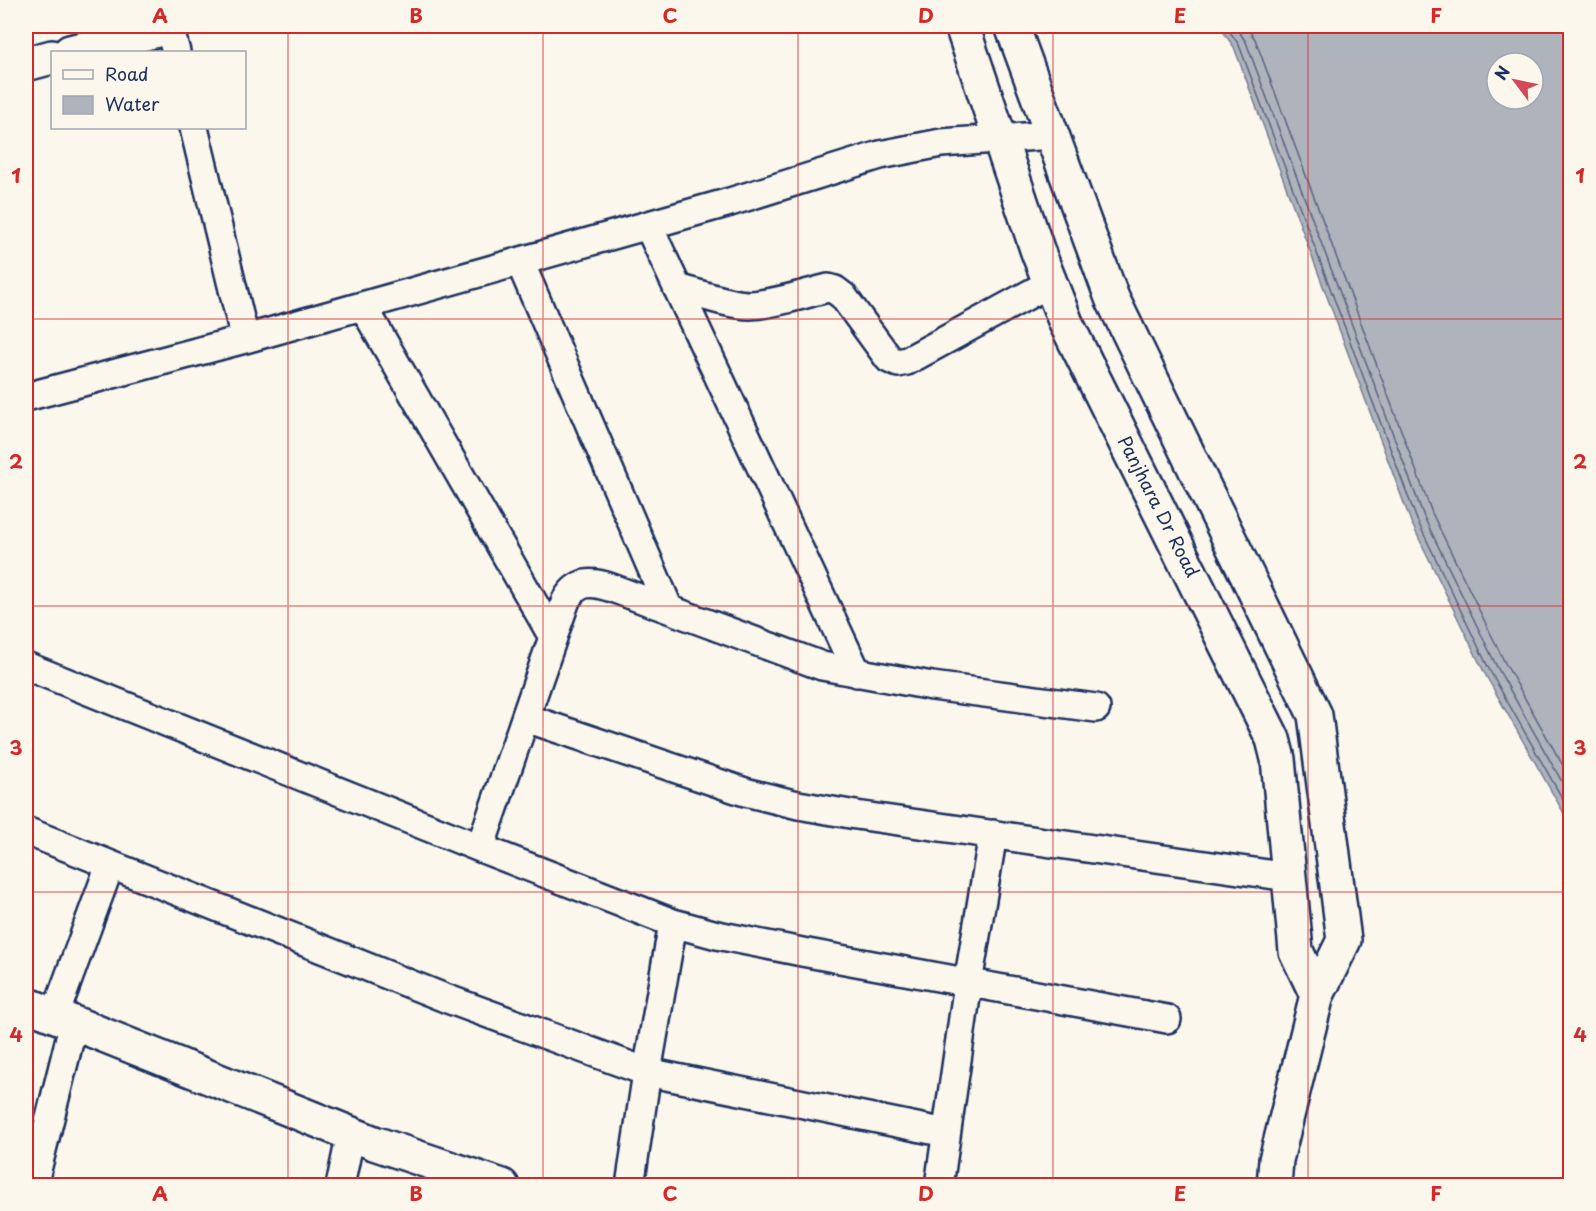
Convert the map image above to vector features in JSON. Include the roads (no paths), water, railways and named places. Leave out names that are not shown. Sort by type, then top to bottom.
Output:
[{"type":"street","name":"Panjhara Dr Road","points":[[962,26],[1038,252],[1066,323],[1273,739],[1278,759],[1296,951],[1317,995]]},
{"type":"street","points":[[1012,26],[1112,298],[1315,715],[1344,940],[1317,995],[1276,1160],[1274,1185]]},
{"type":"street","points":[[76,51],[173,35]]},
{"type":"street","points":[[26,64],[51,57]]},
{"type":"street","points":[[194,129],[245,339]]},
{"type":"street","points":[[26,397],[520,262],[730,202],[880,155],[941,143],[1052,135]]},
{"type":"street","points":[[648,225],[857,673]]},
{"type":"street","points":[[520,262],[669,609]]},
{"type":"street","points":[[677,288],[748,305],[763,304],[828,288],[835,290],[843,296],[889,359],[898,363],[907,361],[1050,283]]},
{"type":"street","points":[[363,306],[553,637]]},
{"type":"street","points":[[480,848],[566,600],[571,591],[580,586],[597,583],[822,666],[932,686],[1096,708]]},
{"type":"street","points":[[26,666],[673,923],[717,935],[802,952],[1167,1019]]},
{"type":"street","points":[[526,718],[756,795],[798,805],[1289,877]]},
{"type":"street","points":[[26,831],[445,998],[647,1072],[946,1133]]},
{"type":"street","points":[[939,1185],[968,983],[993,834]]},
{"type":"street","points":[[33,1185],[51,1014],[110,865]]},
{"type":"street","points":[[630,1185],[673,923]]},
{"type":"street","points":[[51,1014],[374,1143],[494,1184]]},
{"type":"street","points":[[340,1185],[351,1133]]},
{"type":"water","points":[[1219,26],[1570,26],[1570,824],[1485,674],[1411,522],[1234,47]]}]
